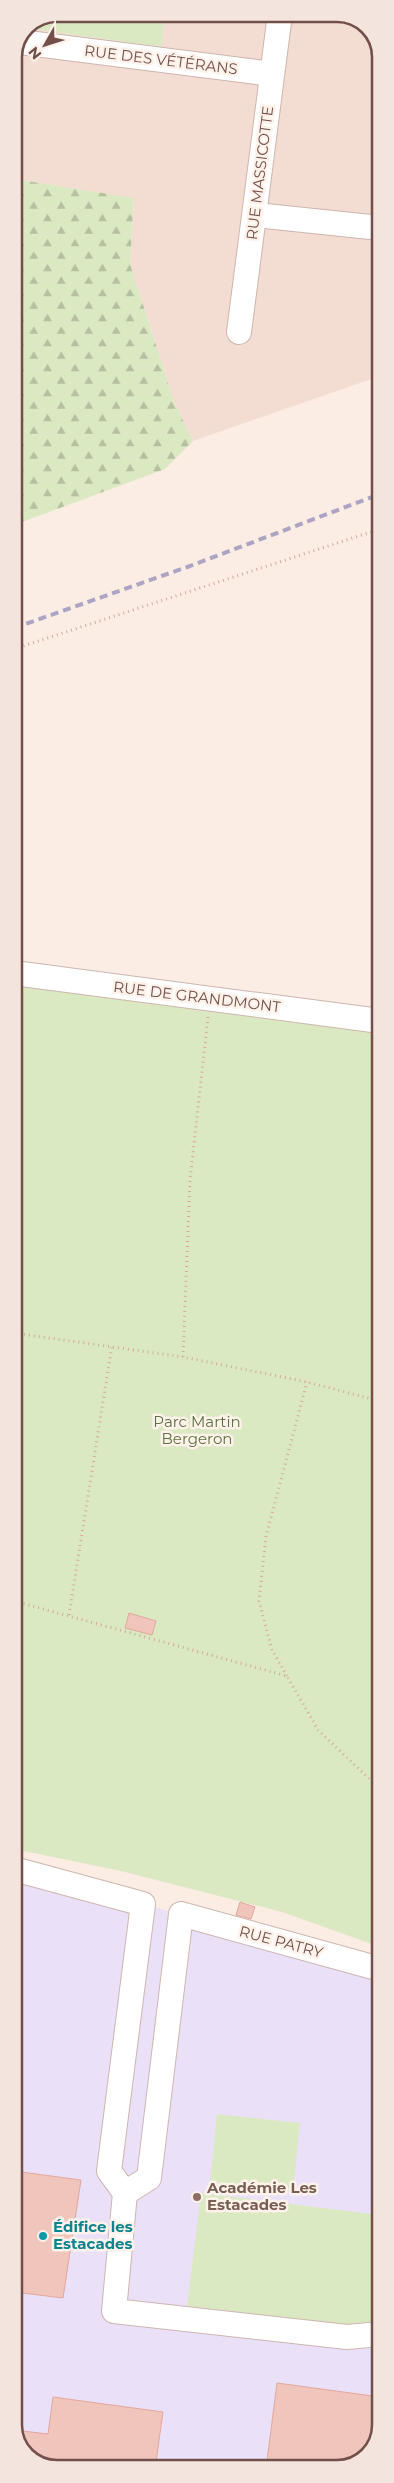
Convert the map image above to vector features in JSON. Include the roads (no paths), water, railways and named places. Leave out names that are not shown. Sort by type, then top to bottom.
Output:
[{"type":"street","name":"RUE MASSICOTTE","points":[[239,332],[256,214],[279,23]]},
{"type":"street","name":"RUE DES VÉTÉRANS","points":[[26,43],[272,74]]},
{"type":"street","points":[[256,214],[371,227]]},
{"type":"street","name":"RUE DE GRANDMONT","points":[[22,974],[371,1019]]},
{"type":"street","points":[[23,1871],[143,1904],[109,2171],[125,2193],[114,2311],[347,2337],[372,2335]]},
{"type":"street","name":"RUE PATRY","points":[[125,2193],[148,2178],[181,1914],[372,1967]]},
{"type":"railway","points":[[22,625],[190,566],[371,497]]},
{"type":"place","name":"Académie Les Estacades","points":[[197,2197]]},
{"type":"place","name":"Édifice les Estacades","points":[[43,2236]]},
{"type":"park label","name":"Parc Martin Bergeron","points":[[197,1430]]}]
